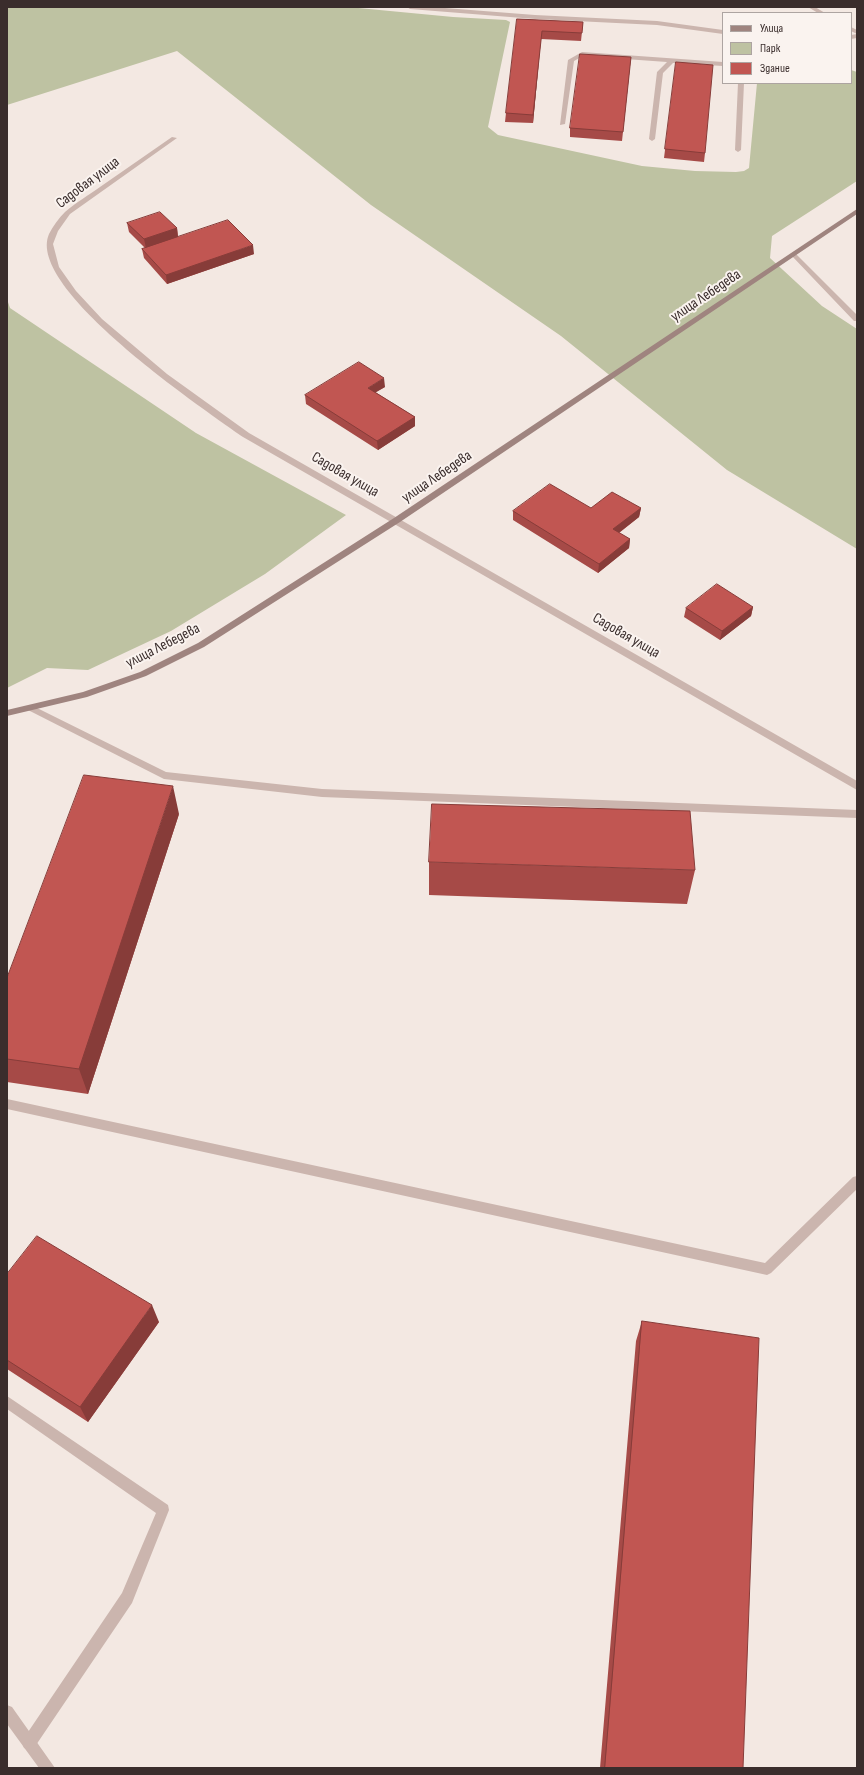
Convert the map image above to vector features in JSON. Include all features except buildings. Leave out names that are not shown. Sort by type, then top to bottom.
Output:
[{"type":"street","points":[[410,7],[535,18],[657,23],[722,32]]},
{"type":"street","points":[[811,7],[820,12]]},
{"type":"street","points":[[562,124],[571,60],[582,54],[722,64]]},
{"type":"street","points":[[652,139],[660,72],[672,61]]},
{"type":"street","points":[[738,150],[741,84]]},
{"type":"street","name":"Садовая улица","points":[[174,138],[68,213],[56,228],[50,244],[54,264],[65,284],[86,307],[162,375],[246,435],[397,520],[857,786]]},
{"type":"street","name":"улица Лебедева","points":[[7,713],[84,695],[143,674],[207,640],[397,520],[857,211]]},
{"type":"street","points":[[794,254],[857,319]]},
{"type":"street","points":[[31,708],[164,775],[322,794],[857,814]]},
{"type":"street","points":[[7,1104],[767,1269],[857,1181]]},
{"type":"street","points":[[7,1402],[163,1510],[127,1598],[29,1742]]},
{"type":"street","points":[[7,1712],[48,1768]]},
{"type":"green space","points":[[7,7],[348,7],[453,17],[506,20],[510,22],[488,127],[498,135],[642,166],[695,171],[736,172],[744,171],[749,168],[757,84],[852,84],[852,70],[857,72],[857,181],[772,236],[770,258],[822,306],[857,329],[857,549],[727,470],[561,336],[371,205],[177,51],[7,105]]},
{"type":"green space","points":[[7,299],[10,308],[196,433],[346,515],[265,574],[171,631],[88,670],[47,668],[7,688]]}]
